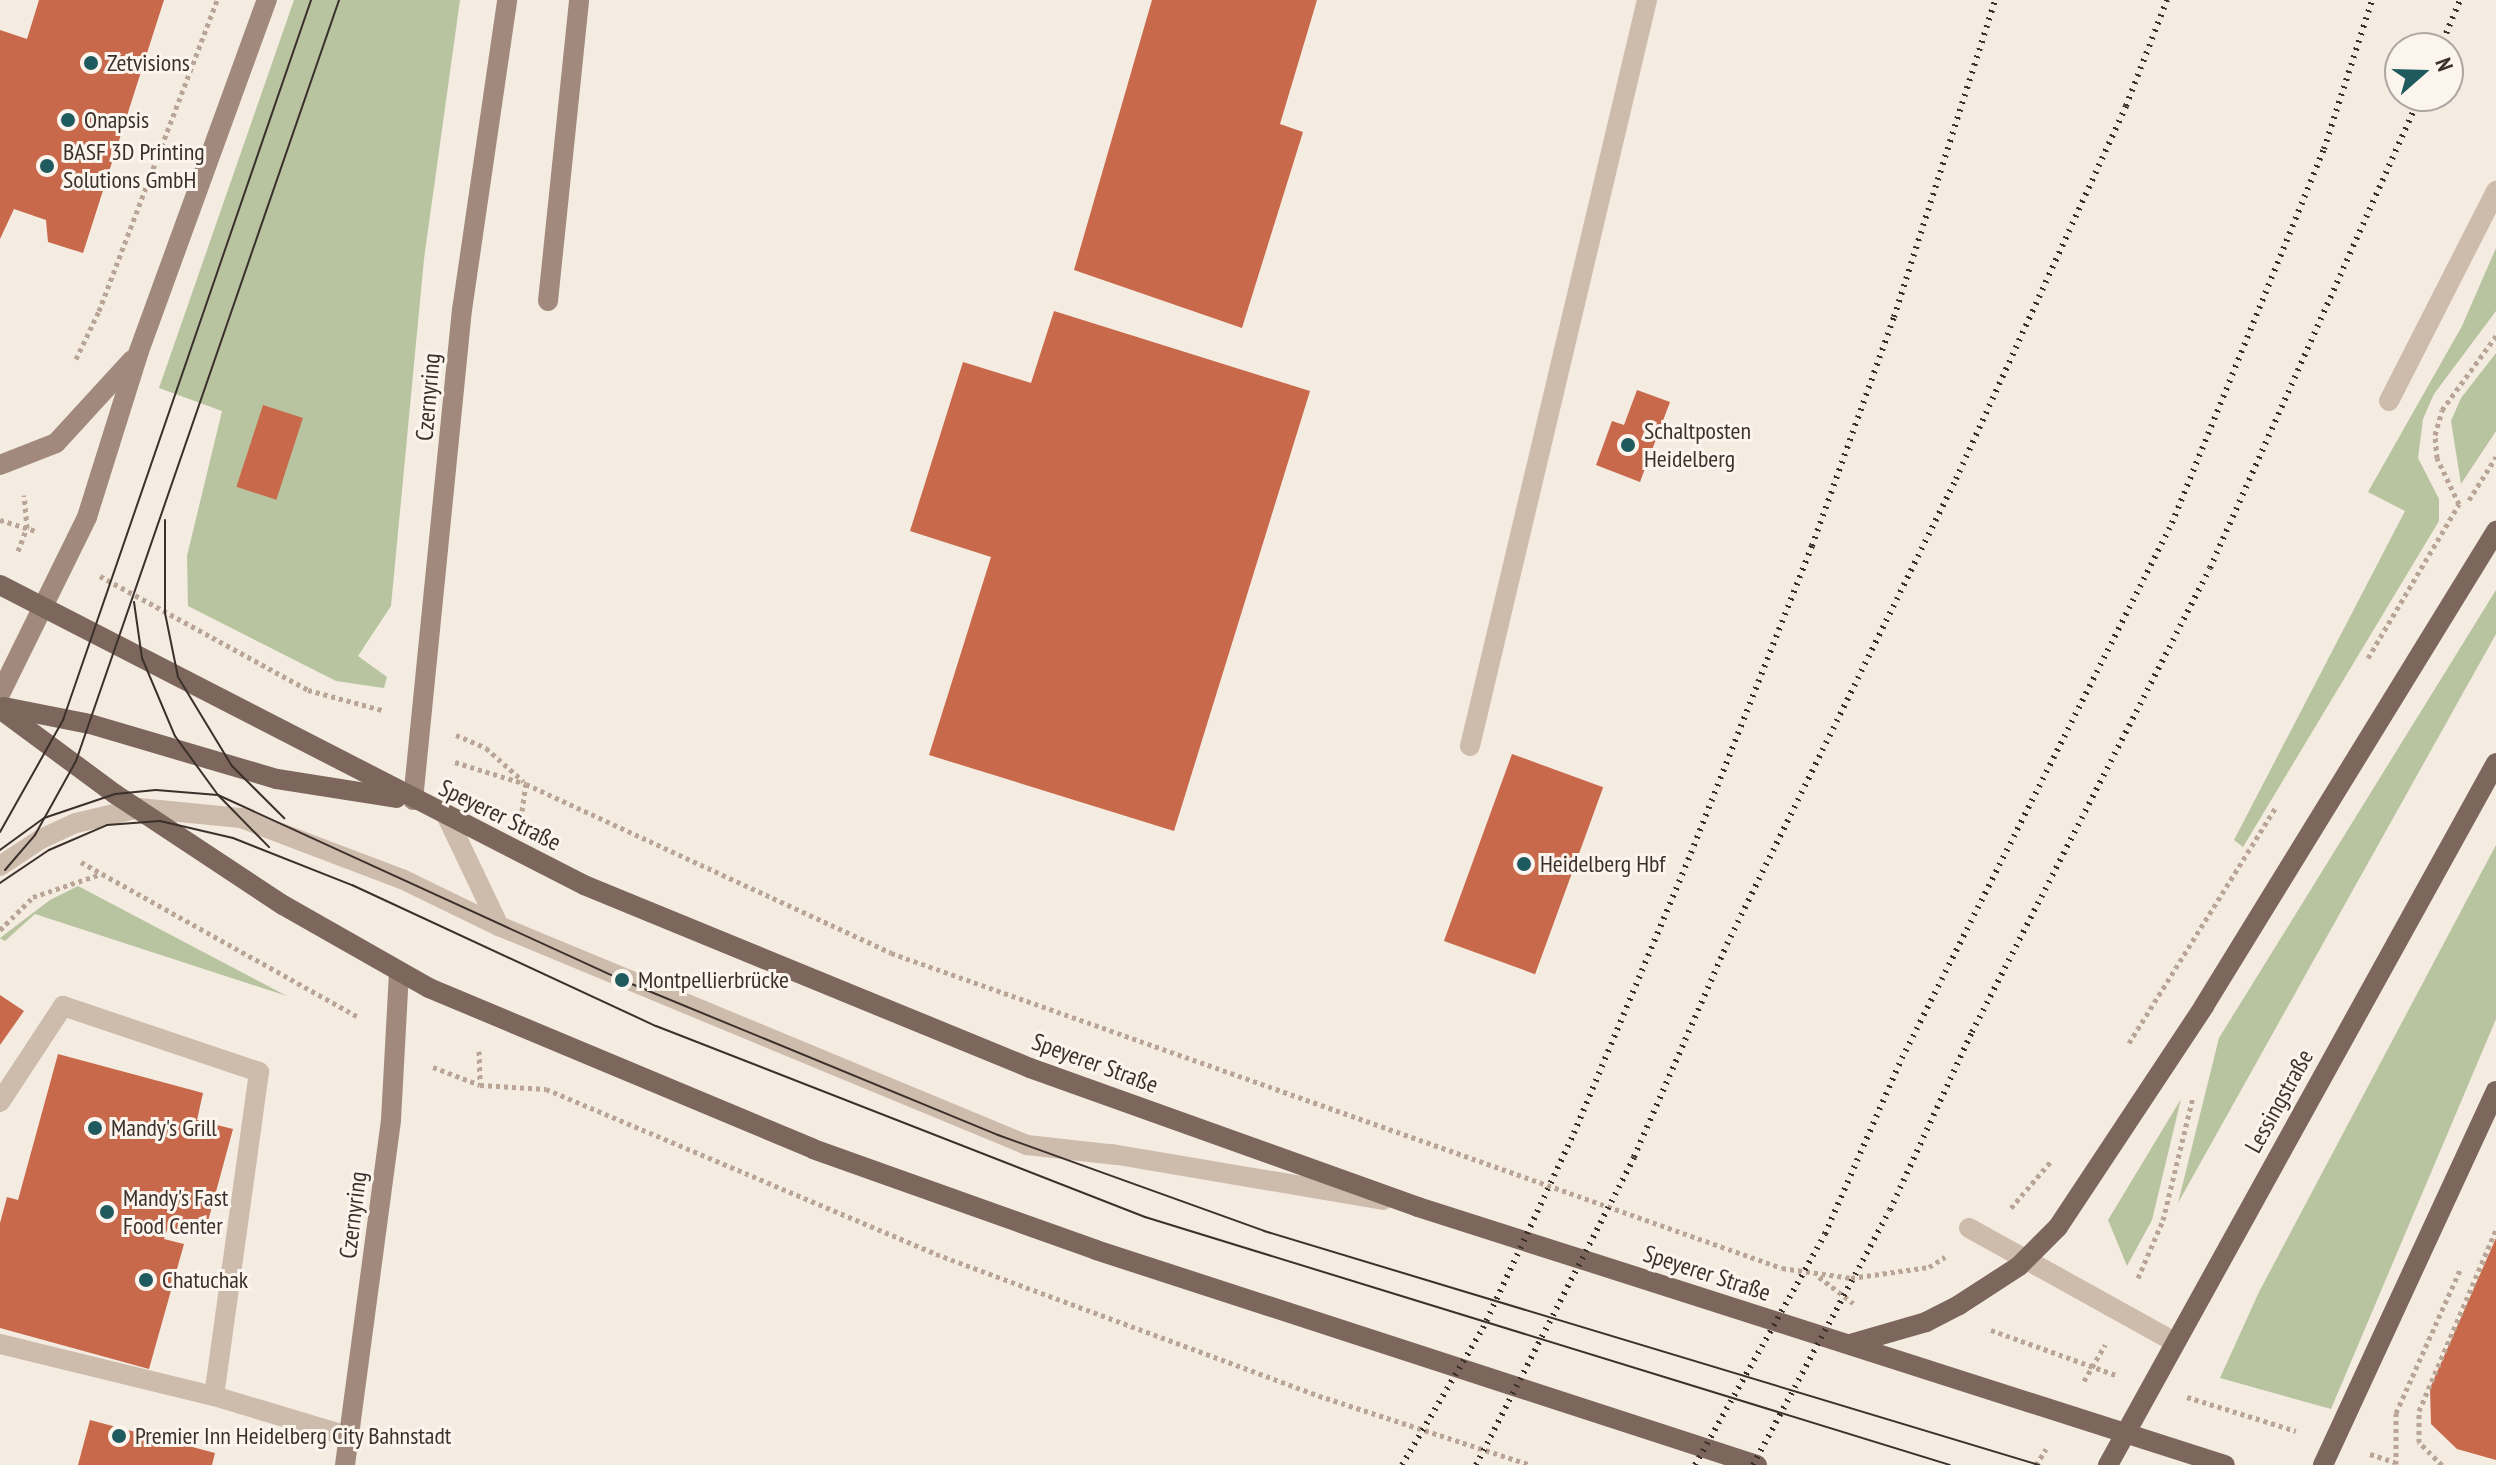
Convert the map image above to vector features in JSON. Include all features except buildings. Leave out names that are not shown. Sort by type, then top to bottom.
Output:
[{"type":"main road","points":[[0,694],[77,542],[139,351],[267,0]]},
{"type":"main road","name":"Czernyring","points":[[413,800],[424,722],[462,310],[507,0]]},
{"type":"main road","points":[[548,301],[579,0]]},
{"type":"main road","points":[[0,465],[56,443],[92,410],[139,351]]},
{"type":"main road","points":[[1846,1345],[1926,1322],[1959,1305],[2019,1266],[2093,1178],[2496,531]]},
{"type":"main road","name":"Speyerer Straße","points":[[0,585],[413,800],[584,885],[1030,1068],[1418,1207],[1846,1345],[2035,1400],[2225,1465]]},
{"type":"main road","points":[[0,708],[90,724],[277,779],[413,800]]},
{"type":"main road","points":[[0,708],[139,808],[283,905],[429,988],[813,1149],[1096,1250],[1757,1465]]},
{"type":"main road","name":"Lessingstraße","points":[[2108,1465],[2496,763]]},
{"type":"main road","name":"Czernyring","points":[[345,1465],[351,1437],[397,1043],[399,971]]},
{"type":"main road","points":[[2323,1465],[2496,1091]]},
{"type":"main road","points":[[1669,1436],[1709,1465]]},
{"type":"lane","points":[[1470,746],[1647,0]]},
{"type":"lane","points":[[2389,401],[2496,191]]},
{"type":"lane","points":[[0,866],[41,839],[76,823],[139,808],[241,818],[402,879],[499,926],[1027,1145],[1114,1154],[1418,1207]]},
{"type":"lane","points":[[447,817],[499,926]]},
{"type":"lane","points":[[0,1102],[63,1006],[259,1072],[214,1396]]},
{"type":"lane","points":[[1969,1228],[2175,1342]]},
{"type":"lane","points":[[0,1344],[214,1396],[351,1437]]},
{"type":"path","points":[[69,368],[99,311],[217,0]]},
{"type":"path","points":[[2362,670],[2496,457]]},
{"type":"path","points":[[0,520],[77,542],[103,556],[97,573],[308,690],[424,722],[459,736],[486,748],[526,784]]},
{"type":"path","points":[[455,762],[526,784],[891,953],[1782,1268],[1851,1278],[1929,1267],[1952,1253]]},
{"type":"path","points":[[2122,1053],[2279,802]]},
{"type":"path","points":[[0,930],[33,897],[101,874],[397,1043]]},
{"type":"path","points":[[435,1067],[480,1085],[546,1089],[936,1254],[1326,1398],[1531,1465]]},
{"type":"path","points":[[2009,1211],[2055,1156]]},
{"type":"path","points":[[2442,1465],[2419,1442],[2419,1411],[2496,1230]]},
{"type":"path","points":[[2397,1465],[2396,1413],[2465,1260]]},
{"type":"path","points":[[1929,1267],[1959,1305],[1998,1336],[2132,1380]]},
{"type":"path","points":[[2176,1394],[2265,1421]]},
{"type":"green space","points":[[294,0],[460,0],[424,259],[391,606],[358,656],[387,677],[384,688],[336,681],[188,606],[187,556],[222,411],[159,388]]},
{"type":"green space","points":[[2496,248],[2496,311],[2434,394],[2423,419],[2418,458],[2439,499],[2439,521],[2243,847],[2234,840],[2405,511],[2368,492],[2462,326]]},
{"type":"green space","points":[[2496,353],[2496,431],[2461,484],[2451,421],[2461,398]]},
{"type":"green space","points":[[2496,590],[2496,634],[2178,1203],[2219,1038]]},
{"type":"green space","points":[[2496,845],[2496,1019],[2331,1409],[2220,1378],[2259,1292]]},
{"type":"green space","points":[[78,886],[287,996],[35,914],[5,941],[0,938],[50,900]]},
{"type":"green space","points":[[2181,1099],[2152,1220],[2127,1266],[2108,1220]]},
{"type":"tram line","points":[[0,832],[63,720],[311,0]]},
{"type":"tram line","points":[[5,870],[35,835],[76,761],[339,0]]},
{"type":"tram line","points":[[165,520],[165,613],[178,677],[232,766],[284,818]]},
{"type":"tram line","points":[[134,602],[142,658],[175,736],[218,795],[269,847]]},
{"type":"tram line","points":[[0,850],[44,818],[115,794],[156,790],[218,795],[622,980],[998,1135],[1264,1231],[2039,1465]]},
{"type":"tram line","points":[[0,883],[49,850],[107,825],[160,821],[233,838],[352,885],[656,1026],[1145,1217],[1950,1465]]},
{"type":"railway","points":[[1402,1465],[1483,1328],[1574,1133],[1691,853],[1812,546],[1894,317],[1995,0]]},
{"type":"railway","points":[[1476,1465],[1634,1157],[1727,944],[1956,479],[2126,106],[2167,0]]},
{"type":"railway","points":[[1695,1465],[1825,1234],[1902,1058],[2172,523],[2324,149],[2372,0]]},
{"type":"railway","points":[[2447,32],[2460,0]]},
{"type":"railway","points":[[1753,1465],[1890,1210],[1972,1032],[2210,568],[2413,112]]},
{"type":"place","name":"Zetvisions","points":[[91,63]]},
{"type":"place","name":"Onapsis","points":[[68,120]]},
{"type":"place","name":"BASF 3D Printing Solutions GmbH","points":[[47,166]]},
{"type":"place","name":"Schaltposten Heidelberg","points":[[1628,445]]},
{"type":"place","name":"Heidelberg Hbf","points":[[1524,864]]},
{"type":"place","name":"Montpellierbrücke","points":[[622,980]]},
{"type":"place","name":"Mandy's Grill","points":[[95,1128]]},
{"type":"place","name":"Mandy's Fast Food Center","points":[[107,1212]]},
{"type":"place","name":"Chatuchak","points":[[146,1280]]},
{"type":"place","name":"Premier Inn Heidelberg City Bahnstadt","points":[[119,1436]]}]
